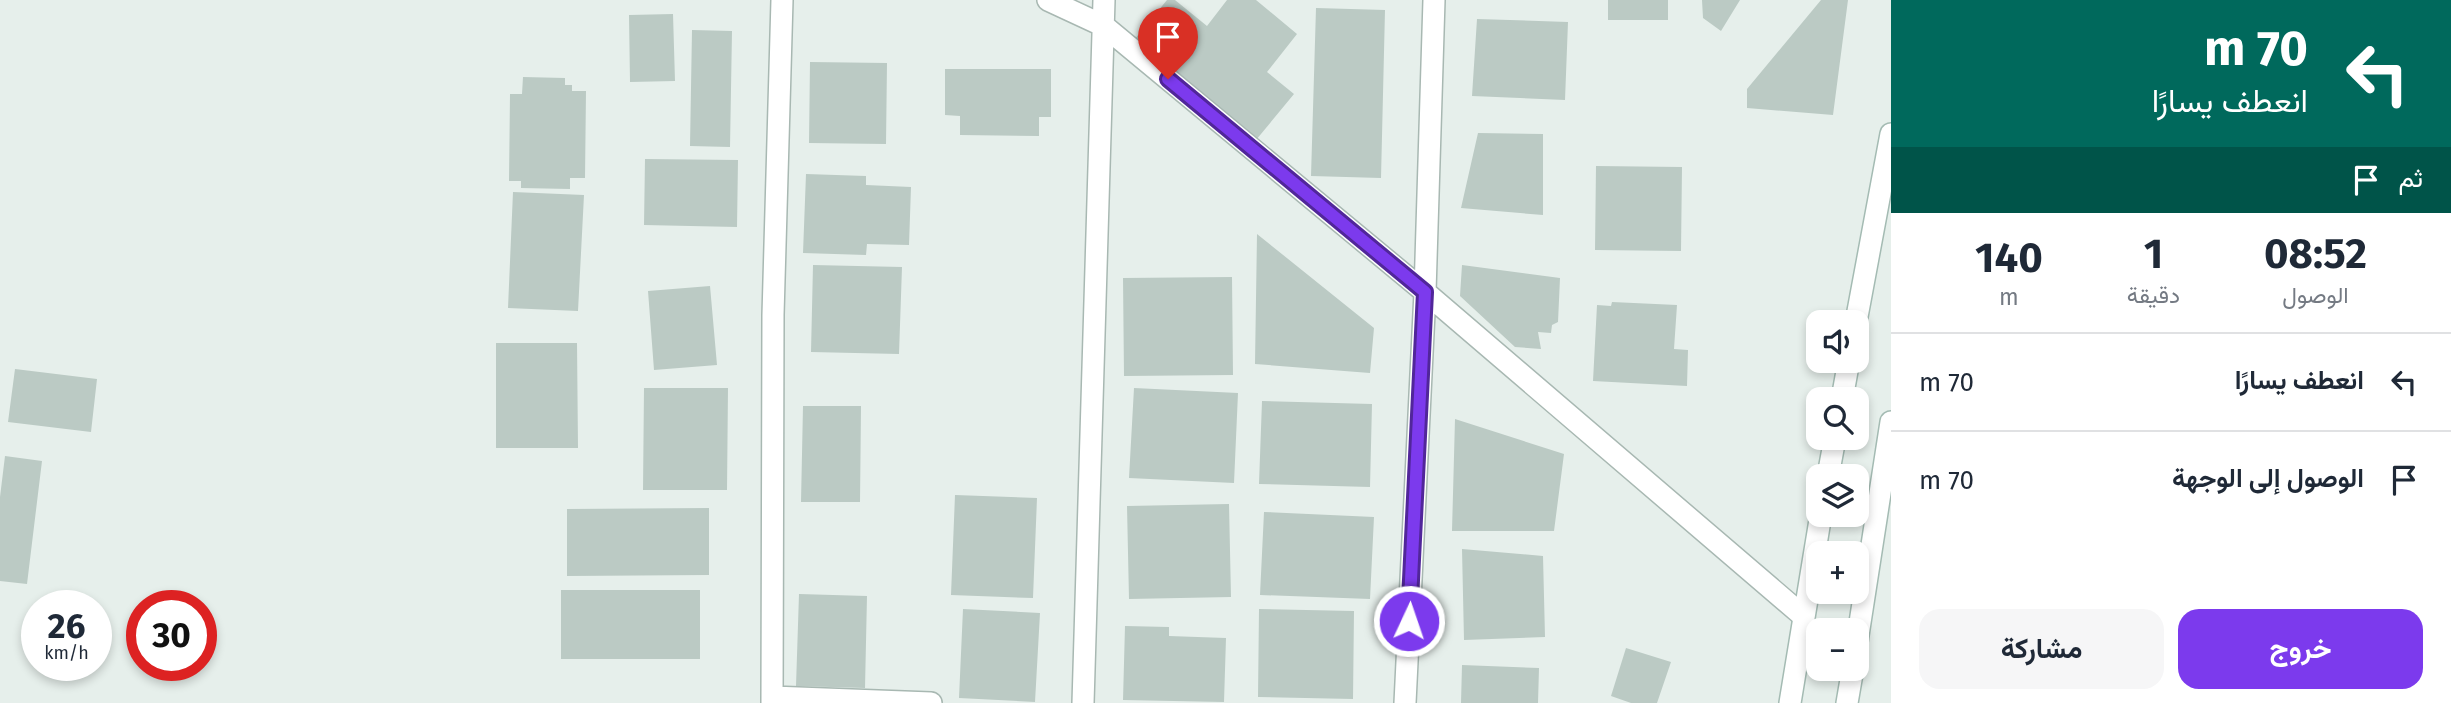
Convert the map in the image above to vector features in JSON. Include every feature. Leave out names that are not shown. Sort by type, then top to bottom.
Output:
[{"type":"street","points":[[782,0],[773,315],[772,700],[931,703]]},
{"type":"street","points":[[1048,0],[1104,26],[1425,292],[1802,615]]},
{"type":"street","points":[[1083,703],[1104,0]]},
{"type":"street","points":[[1405,703],[1425,292],[1434,0]]},
{"type":"street","points":[[1858,310],[1891,134]]},
{"type":"street","points":[[1861,618],[1891,422]]},
{"type":"street","points":[[1790,703],[1802,615],[1819,527]]},
{"type":"street","points":[[1847,703],[1851,681]]},
{"type":"building","points":[[1167,0],[1175,0],[1207,26],[1227,0],[1256,0],[1297,34],[1267,72],[1294,94],[1256,140],[1134,40]]},
{"type":"building","points":[[1608,0],[1668,0],[1668,20],[1608,20]]},
{"type":"building","points":[[1702,0],[1740,0],[1721,31],[1703,18]]},
{"type":"building","points":[[1821,0],[1848,0],[1833,115],[1747,108],[1747,89]]},
{"type":"building","points":[[1316,8],[1385,10],[1381,178],[1311,176]]},
{"type":"building","points":[[673,14],[675,81],[630,82],[629,15]]},
{"type":"building","points":[[1477,19],[1568,22],[1565,100],[1472,96]]},
{"type":"building","points":[[692,30],[732,31],[730,147],[690,146]]},
{"type":"building","points":[[810,62],[887,63],[886,144],[809,143]]},
{"type":"building","points":[[945,69],[1051,69],[1051,117],[1039,117],[1039,136],[960,135],[960,116],[945,115]]},
{"type":"building","points":[[523,77],[565,78],[565,85],[572,85],[572,91],[586,91],[585,178],[570,178],[570,189],[521,188],[521,181],[509,181],[510,94],[522,94]]},
{"type":"building","points":[[1478,133],[1543,134],[1543,215],[1461,208]]},
{"type":"building","points":[[645,159],[738,160],[737,227],[644,225]]},
{"type":"building","points":[[1596,166],[1682,167],[1681,251],[1595,250]]},
{"type":"building","points":[[806,174],[866,176],[866,185],[911,187],[909,245],[867,244],[866,255],[803,253]]},
{"type":"building","points":[[513,192],[584,195],[578,311],[508,308]]},
{"type":"building","points":[[1257,234],[1374,328],[1370,373],[1255,364]]},
{"type":"building","points":[[813,265],[902,267],[899,354],[811,352]]},
{"type":"building","points":[[1462,265],[1560,278],[1558,322],[1552,325],[1551,333],[1538,332],[1541,349],[1515,347],[1460,296]]},
{"type":"building","points":[[1232,277],[1233,375],[1124,376],[1123,278]]},
{"type":"building","points":[[710,286],[717,365],[654,370],[648,291]]},
{"type":"building","points":[[1612,302],[1677,305],[1674,349],[1688,350],[1687,386],[1593,381],[1597,305],[1611,306]]},
{"type":"building","points":[[496,343],[577,343],[578,448],[496,448]]},
{"type":"building","points":[[15,369],[97,379],[91,432],[8,422]]},
{"type":"building","points":[[644,388],[728,388],[727,490],[643,490]]},
{"type":"building","points":[[1134,388],[1238,393],[1234,483],[1129,478]]},
{"type":"building","points":[[1262,401],[1372,404],[1370,487],[1259,484]]},
{"type":"building","points":[[803,406],[861,406],[860,502],[801,502]]},
{"type":"building","points":[[1455,419],[1564,454],[1554,531],[1452,531]]},
{"type":"building","points":[[5,456],[42,461],[27,584],[0,581],[0,497]]},
{"type":"building","points":[[955,495],[1037,498],[1033,598],[951,595]]},
{"type":"building","points":[[1229,504],[1231,597],[1129,599],[1127,506]]},
{"type":"building","points":[[709,508],[709,575],[567,576],[567,509]]},
{"type":"building","points":[[1264,512],[1374,517],[1370,599],[1260,595]]},
{"type":"building","points":[[1462,549],[1543,556],[1545,637],[1464,640]]},
{"type":"building","points":[[561,590],[700,590],[700,659],[561,659]]},
{"type":"building","points":[[799,594],[867,596],[865,688],[796,686]]},
{"type":"building","points":[[963,609],[1040,613],[1035,702],[959,698]]},
{"type":"building","points":[[1259,609],[1354,611],[1353,699],[1258,697]]},
{"type":"building","points":[[1125,626],[1169,627],[1169,636],[1226,638],[1224,702],[1123,700]]},
{"type":"building","points":[[1626,648],[1671,662],[1657,703],[1631,703],[1611,696]]},
{"type":"building","points":[[1462,665],[1539,668],[1538,703],[1461,703]]},
{"type":"route","points":[[1168,79],[1425,292],[1409,621]]}]
